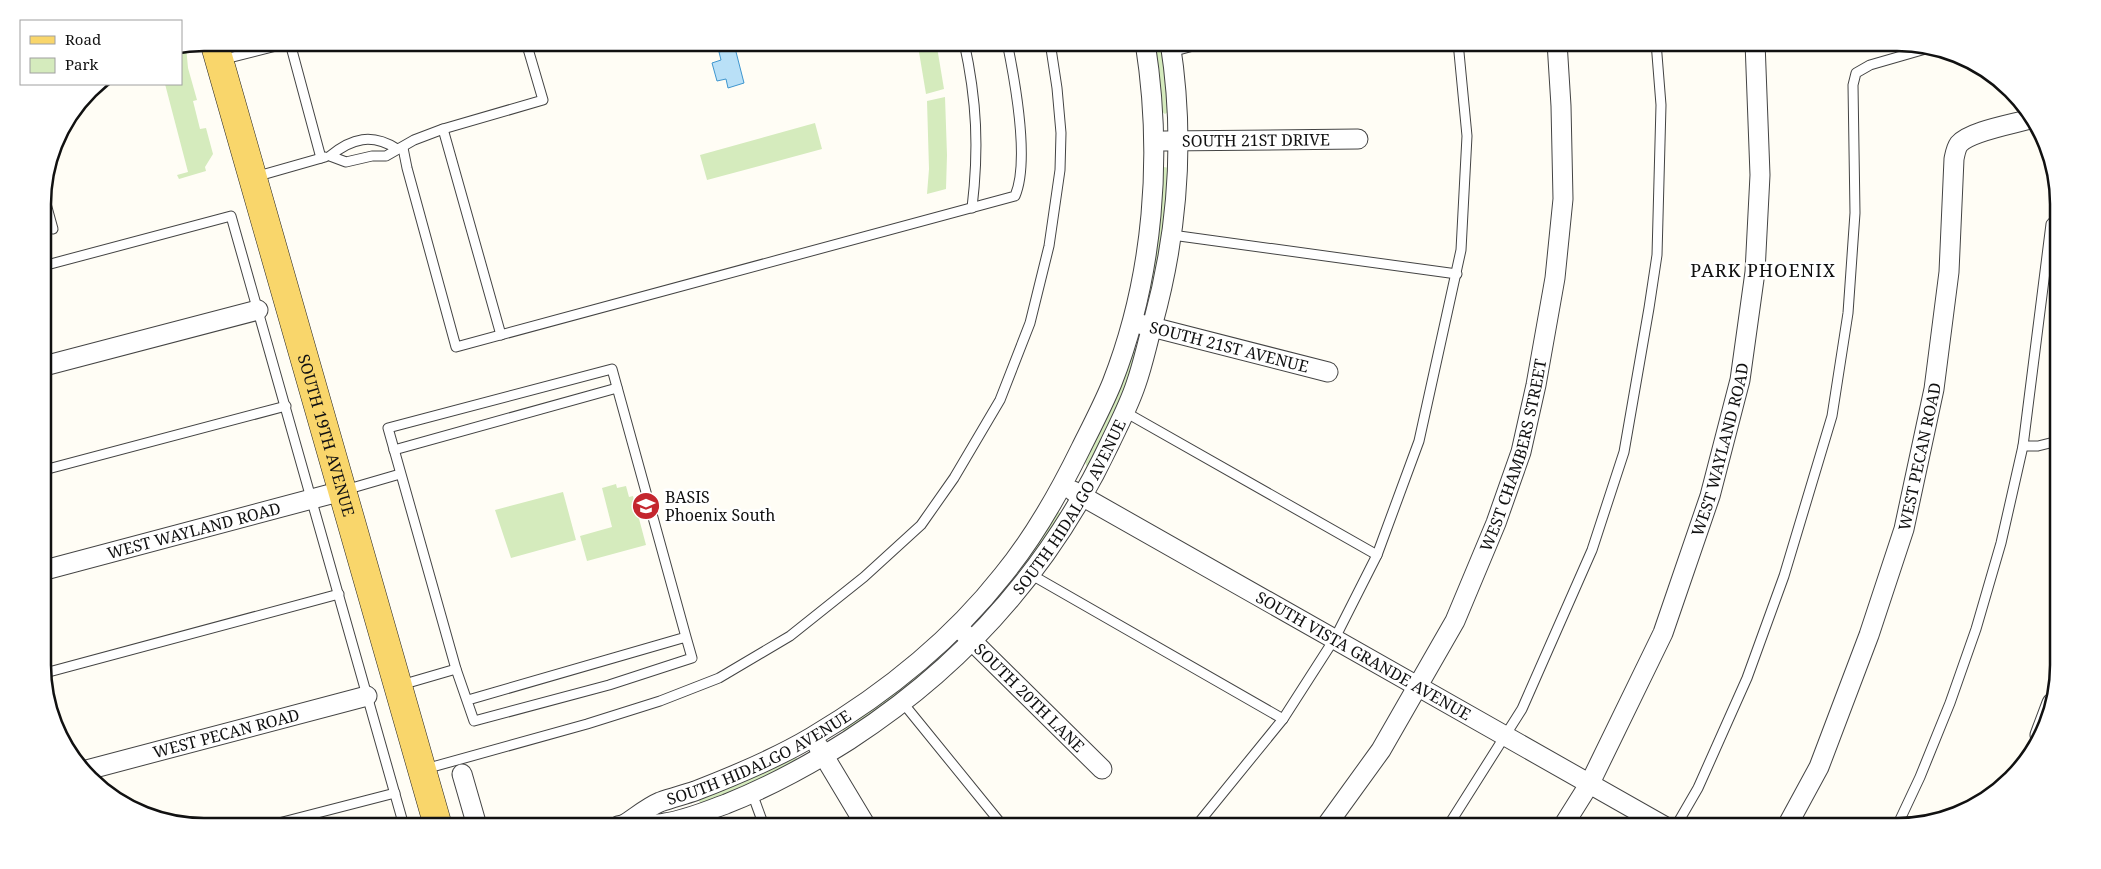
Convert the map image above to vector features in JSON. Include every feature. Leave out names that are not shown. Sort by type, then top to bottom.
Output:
[{"type":"main road","name":"SOUTH 19TH AVENUE","points":[[216,52],[436,818]]},
{"type":"street","name":"SOUTH HIDALGO AVENUE","points":[[634,818],[658,803],[736,775],[784,753],[813,737],[888,686],[926,656],[957,626],[1003,576],[1036,530],[1063,485],[1112,383],[1131,322],[1147,246],[1151,212],[1154,141],[1146,51]]},
{"type":"street","name":"SOUTH HIDALGO AVENUE","points":[[686,818],[752,793],[825,756],[903,703],[972,641],[1052,546],[1083,497],[1125,412],[1145,356],[1161,294],[1172,235],[1177,141],[1170,51]]},
{"type":"street","name":"WEST CHAMBERS STREET","points":[[1332,817],[1382,750],[1455,621],[1496,523],[1521,452],[1536,386],[1554,278],[1563,199],[1561,106],[1557,51]]},
{"type":"street","name":"WEST WAYLAND ROAD","points":[[1569,817],[1590,783],[1663,633],[1710,496],[1740,380],[1756,272],[1760,175],[1755,51]]},
{"type":"street","name":"WEST PECAN ROAD","points":[[1793,817],[1819,767],[1869,634],[1904,529],[1934,389],[1949,272],[1956,150],[1966,138],[2024,121]]},
{"type":"street","name":"SOUTH 21ST DRIVE","points":[[1154,141],[1358,138]]},
{"type":"street","points":[[52,364],[258,310]]},
{"type":"street","name":"SOUTH 21ST AVENUE","points":[[1131,322],[1328,372]]},
{"type":"street","name":"SOUTH VISTA GRANDE AVENUE","points":[[1063,485],[1649,817]]},
{"type":"street","name":"WEST WAYLAND ROAD","points":[[51,568],[342,491]]},
{"type":"street","name":"SOUTH 20TH LANE","points":[[957,626],[1102,769]]},
{"type":"street","name":"WEST PECAN ROAD","points":[[92,769],[367,696]]},
{"type":"street","points":[[813,737],[861,818]]},
{"type":"street","points":[[462,774],[474,818]]},
{"type":"street","points":[[658,803],[663,818]]},
{"type":"lane","points":[[293,51],[325,157]]},
{"type":"lane","points":[[325,157],[346,162],[372,156],[386,156],[414,140],[443,129],[543,100],[529,51]]},
{"type":"lane","points":[[966,51],[976,108],[977,169],[972,208]]},
{"type":"lane","points":[[252,178],[325,157],[344,144],[360,140],[385,142],[400,148],[456,348],[1015,196],[1022,176],[1020,123],[1015,78],[1009,51]]},
{"type":"lane","points":[[422,770],[587,724],[660,701],[719,678],[790,636],[864,577],[921,524],[954,478],[1000,400],[1030,323],[1049,246],[1060,170],[1060,124],[1051,51]]},
{"type":"lane","points":[[1203,817],[1283,719],[1335,638],[1377,555],[1419,441],[1461,250],[1467,136],[1459,51]]},
{"type":"lane","points":[[1454,817],[1522,708],[1592,550],[1624,452],[1657,255],[1661,105],[1657,51]]},
{"type":"lane","points":[[1681,817],[1698,788],[1747,678],[1784,576],[1832,416],[1848,313],[1856,213],[1854,85],[1856,73],[1870,65],[1913,53]]},
{"type":"lane","points":[[443,129],[501,336]]},
{"type":"lane","points":[[372,140],[372,156]]},
{"type":"lane","points":[[52,264],[231,216],[402,818]]},
{"type":"lane","points":[[52,225],[53,229]]},
{"type":"lane","points":[[1901,817],[1935,740],[1976,629],[2000,543],[2023,446],[2050,232]]},
{"type":"lane","points":[[1172,235],[1457,274]]},
{"type":"lane","points":[[612,369],[617,388],[692,658],[609,686],[474,722],[468,700],[456,670],[388,428],[612,369]]},
{"type":"lane","points":[[394,450],[617,388]]},
{"type":"lane","points":[[51,468],[286,406]]},
{"type":"lane","points":[[1125,412],[1377,555]]},
{"type":"lane","points":[[2023,446],[2038,446],[2050,443]]},
{"type":"lane","points":[[342,491],[400,474]]},
{"type":"lane","points":[[1030,574],[1283,719]]},
{"type":"lane","points":[[52,671],[339,594]]},
{"type":"lane","points":[[468,700],[686,637]]},
{"type":"lane","points":[[398,686],[456,670]]},
{"type":"lane","points":[[903,703],[995,818]]},
{"type":"lane","points":[[299,818],[395,793]]},
{"type":"lane","points":[[752,793],[761,818]]},
{"type":"green space","points":[[938,51],[944,89],[926,94],[919,52]]},
{"type":"green space","points":[[1154,51],[1164,51],[1168,112],[1165,114],[1161,111]]},
{"type":"green space","points":[[182,53],[187,53],[188,68],[197,100],[193,101],[200,129],[206,128],[213,154],[205,167],[206,171],[179,179],[177,175],[188,172],[165,85],[182,85]]},
{"type":"green space","points":[[945,97],[946,189],[927,194],[929,169],[927,101]]},
{"type":"green space","points":[[815,123],[822,149],[707,180],[700,155]]},
{"type":"green space","points":[[1164,167],[1169,168],[1165,237],[1150,298],[1146,296],[1161,169]]},
{"type":"green space","points":[[1132,349],[1138,349],[1128,388],[1087,467],[1085,462],[1111,404]]},
{"type":"green space","points":[[616,484],[617,488],[626,486],[629,497],[633,496],[646,545],[587,561],[580,536],[612,527],[602,488]]},
{"type":"green space","points":[[563,492],[576,540],[511,558],[495,510]]},
{"type":"green space","points":[[1057,512],[1063,513],[1026,574],[985,615],[983,612]]},
{"type":"green space","points":[[943,651],[948,652],[881,713],[844,734],[842,728]]},
{"type":"green space","points":[[793,757],[797,758],[797,764],[702,805],[699,801],[700,799]]},
{"type":"water","points":[[736,51],[744,83],[728,88],[726,79],[717,81],[712,63],[721,60],[719,52]]},
{"type":"place","name":"BASIS Phoenix South","points":[[646,506]]},
{"type":"district","name":"PARK PHOENIX","points":[[1763,271]]}]
